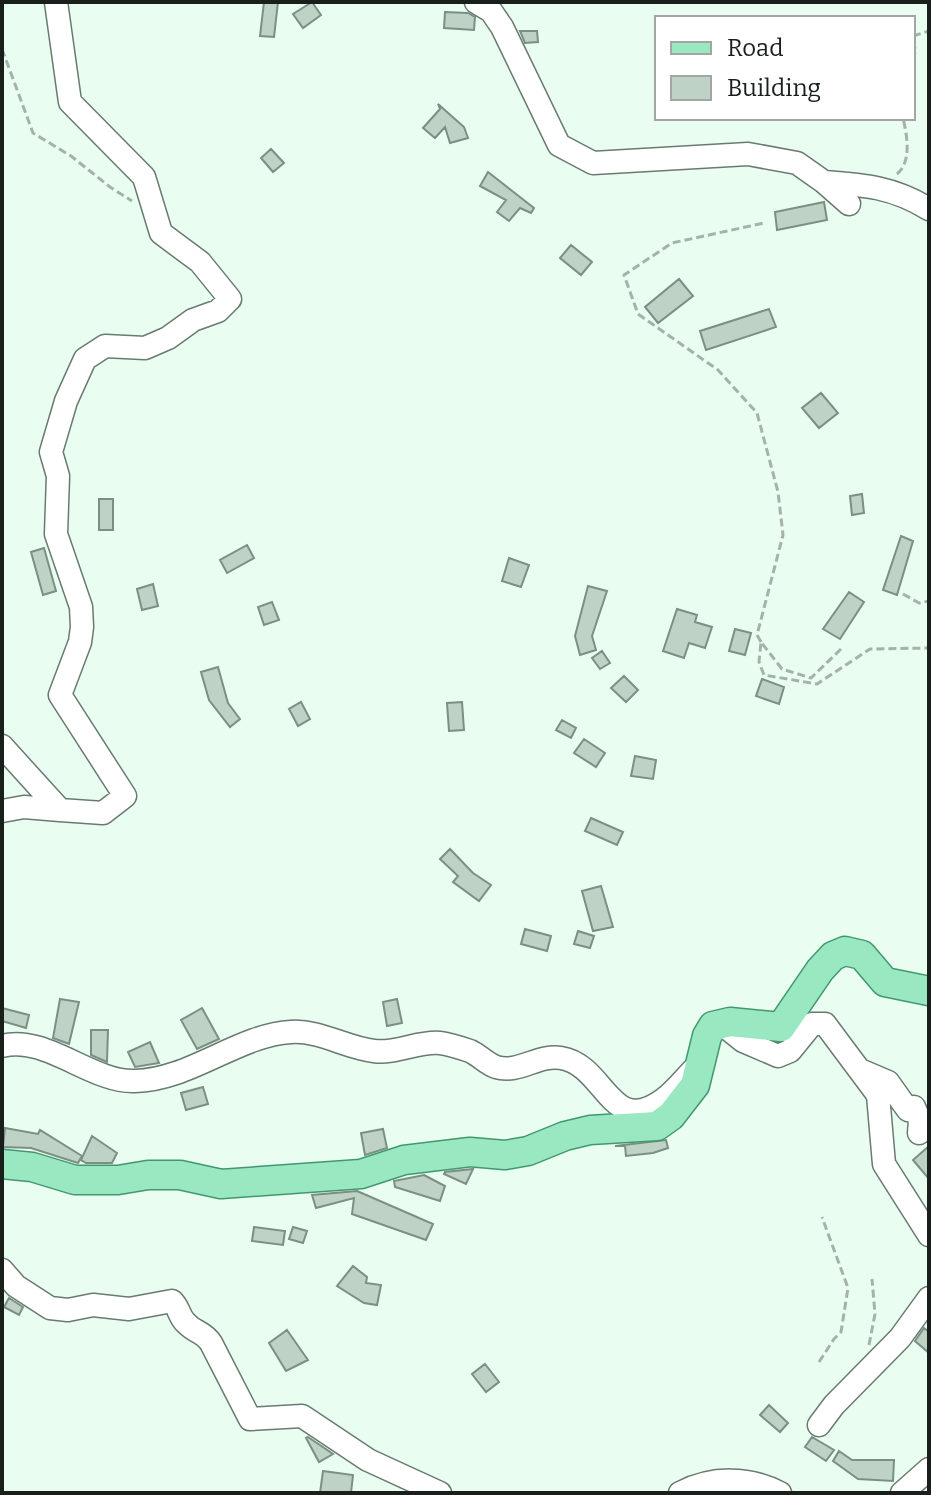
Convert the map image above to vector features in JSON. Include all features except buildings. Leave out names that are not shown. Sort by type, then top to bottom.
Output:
[{"type":"main road","points":[[2,1164],[32,1167],[75,1180],[118,1180],[164,1175],[221,1184],[361,1174],[404,1160],[470,1152],[516,1153],[590,1130],[657,1126],[671,1116],[695,1085],[707,1036],[713,1026],[750,1023],[781,1027],[820,970],[833,956],[845,951],[862,955],[885,982],[929,991]]},
{"type":"street","points":[[2,811],[24,807],[103,813],[125,796],[60,695],[80,642],[82,627],[81,607],[56,534],[58,476],[51,452],[66,401],[85,359],[105,346],[145,348],[168,338],[193,320],[218,311],[230,299],[200,262],[161,233],[144,177],[70,102],[56,2]]},
{"type":"street","points":[[476,2],[491,11],[502,27],[559,145],[593,163],[748,154],[797,163],[849,204]]},
{"type":"street","points":[[824,182],[880,187],[929,209]]},
{"type":"street","points":[[2,746],[60,810]]},
{"type":"street","points":[[723,1025],[743,1041],[778,1056],[790,1051],[812,1024],[825,1024],[878,1095],[884,1164],[929,1235]]},
{"type":"street","points":[[2,1046],[29,1045],[117,1079],[135,1081],[168,1076],[266,1037],[292,1032],[322,1036],[378,1052],[414,1044],[440,1043],[470,1051],[496,1067],[525,1067],[546,1057],[563,1058],[587,1069],[615,1104],[629,1111],[644,1110],[664,1099],[701,1062]]},
{"type":"street","points":[[861,1070],[888,1082],[908,1110],[914,1107],[923,1125]]},
{"type":"street","points":[[2,1270],[16,1286],[50,1308],[68,1310],[93,1305],[129,1309],[172,1301],[177,1305],[183,1322],[204,1333],[211,1343],[250,1419],[302,1416],[368,1460],[440,1493]]},
{"type":"street","points":[[819,1425],[834,1405],[900,1338],[929,1298]]},
{"type":"street","points":[[902,1493],[929,1469]]},
{"type":"street","points":[[680,1493],[708,1483],[744,1480],[763,1484],[780,1493]]},
{"type":"path","points":[[2,49],[33,133],[71,156],[132,201],[139,211]]},
{"type":"path","points":[[880,187],[902,170],[909,140],[904,120]]},
{"type":"path","points":[[764,223],[672,243],[624,275],[638,314],[718,370],[757,413],[778,492],[783,535],[757,635],[761,642],[782,669],[811,678],[841,649]]},
{"type":"path","points":[[903,594],[919,603],[929,601]]},
{"type":"path","points":[[761,642],[759,662],[764,675],[817,684],[870,649],[929,648]]},
{"type":"path","points":[[819,1362],[841,1332],[848,1288],[822,1217]]},
{"type":"path","points":[[872,1279],[875,1314],[868,1347],[876,1363]]}]
